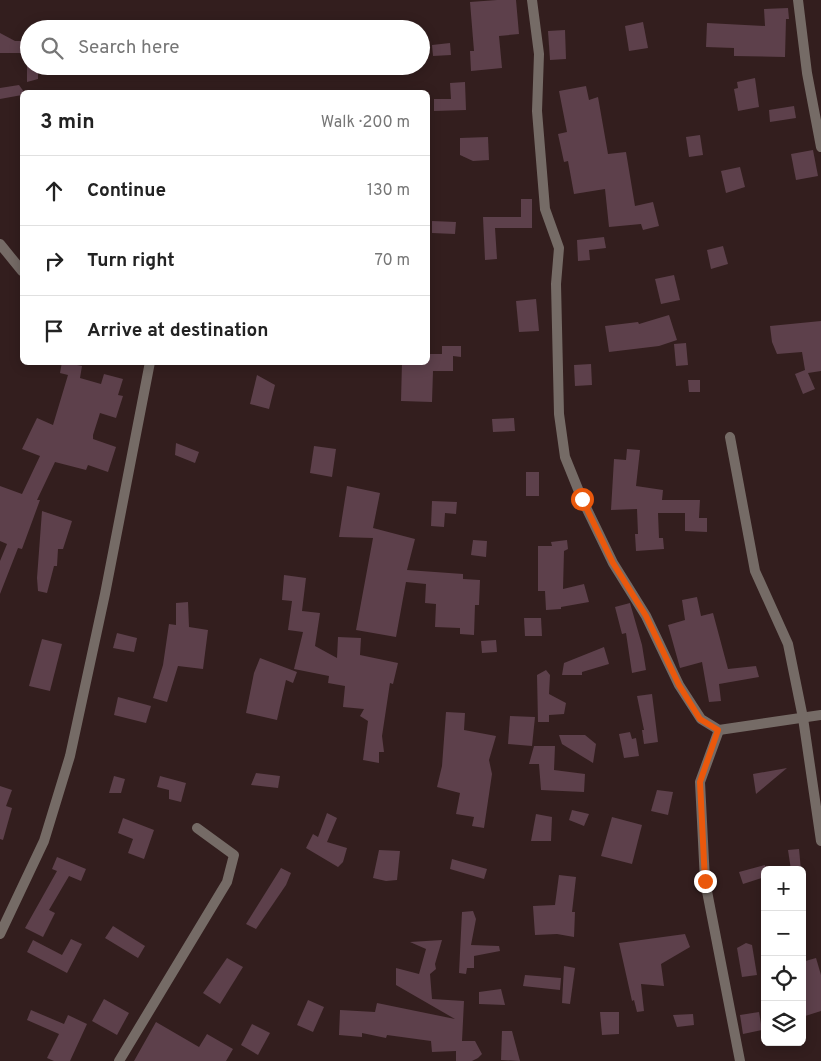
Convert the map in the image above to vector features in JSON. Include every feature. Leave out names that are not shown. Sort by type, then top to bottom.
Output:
[{"type":"street","points":[[532,0],[539,54],[537,111],[545,209],[559,248],[556,284],[559,414],[565,457],[582,499],[613,563],[646,616],[679,685],[700,719],[718,730],[821,715]]},
{"type":"street","points":[[798,0],[807,73],[821,147]]},
{"type":"street","points":[[0,244],[20,269]]},
{"type":"street","points":[[0,934],[44,841],[70,756],[105,594],[149,365]]},
{"type":"street","points":[[730,437],[755,572],[788,644],[803,718],[821,841]]},
{"type":"street","points":[[718,730],[700,782],[705,881],[740,1061]]},
{"type":"street","points":[[119,1061],[226,882],[234,855],[197,828]]},
{"type":"building","points":[[516,0],[519,34],[499,36],[502,68],[471,71],[470,51],[474,51],[470,2]]},
{"type":"building","points":[[788,8],[789,19],[786,19],[785,57],[734,56],[734,48],[706,47],[707,23],[765,26],[764,9]]},
{"type":"building","points":[[643,22],[648,48],[629,51],[625,26]]},
{"type":"building","points":[[565,30],[566,59],[550,60],[548,31]]},
{"type":"building","points":[[0,33],[15,41],[20,41],[20,53],[0,53]]},
{"type":"building","points":[[450,43],[451,55],[433,56],[432,45]]},
{"type":"building","points":[[27,75],[38,75],[38,79],[27,82]]},
{"type":"building","points":[[755,78],[759,107],[738,111],[734,89],[738,88],[737,82]]},
{"type":"building","points":[[465,82],[466,110],[434,111],[434,99],[451,99],[450,83]]},
{"type":"building","points":[[19,85],[23,90],[20,90],[20,95],[0,99],[0,88]]},
{"type":"building","points":[[586,86],[589,100],[598,97],[608,154],[626,152],[635,206],[653,202],[659,226],[643,230],[641,224],[609,227],[605,189],[574,194],[568,161],[564,162],[558,134],[567,132],[559,91]]},
{"type":"building","points":[[794,106],[796,118],[770,122],[769,110]]},
{"type":"building","points":[[700,135],[703,155],[689,157],[686,137]]},
{"type":"building","points":[[488,137],[489,160],[473,161],[460,155],[460,138]]},
{"type":"building","points":[[813,150],[818,176],[796,180],[791,154]]},
{"type":"building","points":[[740,167],[745,187],[726,193],[721,171]]},
{"type":"building","points":[[521,199],[532,199],[532,228],[495,228],[497,259],[485,260],[483,217],[521,217]]},
{"type":"building","points":[[432,221],[456,222],[455,234],[432,233]]},
{"type":"building","points":[[604,237],[606,248],[589,250],[590,260],[578,261],[577,240]]},
{"type":"building","points":[[723,246],[728,264],[711,269],[707,250]]},
{"type":"building","points":[[674,275],[680,300],[661,304],[655,279]]},
{"type":"building","points":[[536,299],[539,331],[519,332],[516,301]]},
{"type":"building","points":[[669,315],[677,340],[659,346],[609,352],[605,326],[638,322],[639,324]]},
{"type":"building","points":[[821,321],[821,371],[808,373],[815,389],[803,394],[795,374],[805,370],[802,352],[777,354],[772,342],[770,326]]},
{"type":"building","points":[[686,343],[688,365],[676,366],[674,344]]},
{"type":"building","points":[[442,346],[461,346],[461,357],[453,356],[453,371],[433,371],[432,402],[401,401],[402,365],[430,365],[430,354],[442,354]]},
{"type":"building","points":[[591,364],[592,385],[575,386],[574,365]]},
{"type":"building","points":[[61,365],[77,365],[82,366],[80,378],[101,384],[104,374],[123,379],[118,395],[123,396],[116,418],[100,413],[93,435],[93,439],[116,447],[108,472],[88,465],[86,470],[55,462],[37,500],[40,500],[22,549],[18,548],[0,594],[0,561],[7,544],[0,541],[0,486],[22,494],[40,456],[22,449],[37,418],[53,425],[68,375],[60,373]]},
{"type":"building","points":[[257,375],[275,385],[269,409],[250,404]]},
{"type":"building","points":[[688,380],[700,380],[700,392],[689,392]]},
{"type":"building","points":[[514,418],[515,431],[493,432],[492,419]]},
{"type":"building","points":[[176,443],[199,452],[195,463],[175,455]]},
{"type":"building","points":[[314,446],[336,449],[332,477],[310,473]]},
{"type":"building","points":[[627,449],[640,450],[636,486],[663,490],[662,500],[700,500],[699,518],[707,518],[707,532],[685,531],[685,513],[658,513],[659,538],[663,538],[664,549],[636,551],[635,534],[638,534],[637,509],[611,510],[614,459],[626,460]]},
{"type":"building","points":[[526,472],[539,472],[539,496],[526,496]]},
{"type":"building","points":[[347,486],[380,493],[373,528],[415,539],[407,570],[463,574],[463,579],[480,580],[479,605],[475,605],[474,635],[460,634],[460,628],[435,627],[436,604],[425,603],[426,584],[406,582],[396,637],[356,630],[373,538],[339,537]]},
{"type":"building","points":[[432,501],[457,502],[456,514],[445,513],[444,527],[431,526]]},
{"type":"building","points":[[42,511],[72,521],[63,549],[58,549],[57,566],[54,566],[47,593],[38,591],[37,578]]},
{"type":"building","points":[[473,540],[487,541],[486,557],[471,555]]},
{"type":"building","points":[[567,540],[568,549],[564,551],[563,589],[584,584],[589,602],[561,607],[561,609],[546,610],[545,591],[538,591],[538,546],[552,546],[551,542]]},
{"type":"building","points":[[284,575],[306,578],[302,611],[320,613],[315,646],[337,658],[338,637],[361,638],[360,655],[398,663],[393,684],[390,683],[382,736],[384,752],[379,752],[379,763],[363,760],[368,721],[360,716],[364,709],[343,707],[345,686],[328,683],[329,676],[294,669],[303,632],[288,630],[292,601],[282,600]]},
{"type":"building","points":[[697,597],[701,616],[713,613],[728,669],[756,666],[759,677],[719,684],[721,701],[709,702],[702,662],[680,668],[668,625],[685,620],[682,600]]},
{"type":"building","points":[[188,602],[189,627],[208,630],[203,669],[178,666],[167,702],[153,698],[163,665],[169,624],[176,625],[176,603]]},
{"type":"building","points":[[630,603],[642,645],[646,670],[632,673],[626,633],[622,634],[615,607]]},
{"type":"building","points":[[524,618],[541,618],[542,636],[525,636]]},
{"type":"building","points":[[117,633],[137,638],[134,652],[113,648]]},
{"type":"building","points":[[42,639],[62,644],[50,691],[29,686]]},
{"type":"building","points":[[496,640],[497,652],[482,653],[481,641]]},
{"type":"building","points":[[604,647],[609,664],[582,672],[582,675],[562,675],[564,663]]},
{"type":"building","points":[[260,658],[297,672],[293,683],[286,680],[277,720],[246,713],[254,673]]},
{"type":"building","points":[[546,670],[550,675],[549,694],[566,703],[564,714],[549,715],[549,722],[538,722],[537,675]]},
{"type":"building","points":[[652,694],[658,742],[644,744],[642,730],[644,730],[637,696]]},
{"type":"building","points":[[118,697],[151,706],[146,723],[114,715]]},
{"type":"building","points":[[446,712],[465,713],[464,730],[496,736],[489,760],[492,774],[484,828],[472,826],[474,817],[456,814],[460,793],[437,787],[442,766]]},
{"type":"building","points":[[510,716],[535,717],[532,746],[508,744]]},
{"type":"building","points":[[630,732],[632,739],[636,738],[639,756],[624,758],[619,734]]},
{"type":"building","points":[[559,735],[585,735],[596,744],[593,763],[562,744]]},
{"type":"building","points":[[534,746],[555,746],[554,770],[585,774],[584,792],[541,790],[539,764],[529,764]]},
{"type":"building","points":[[787,768],[756,794],[753,774]]},
{"type":"building","points":[[256,773],[280,776],[278,788],[251,785]]},
{"type":"building","points":[[114,776],[125,779],[121,793],[109,793]]},
{"type":"building","points":[[160,776],[186,783],[181,802],[169,799],[169,790],[157,787]]},
{"type":"building","points":[[0,786],[12,790],[6,806],[12,808],[3,840],[0,839]]},
{"type":"building","points":[[657,790],[673,792],[668,815],[651,811]]},
{"type":"building","points":[[572,810],[589,814],[584,826],[569,820]]},
{"type":"building","points":[[327,813],[337,818],[327,842],[347,848],[343,862],[338,867],[306,848],[313,834],[318,837]]},
{"type":"building","points":[[536,814],[552,817],[551,841],[531,841]]},
{"type":"building","points":[[612,817],[642,825],[632,864],[601,856]]},
{"type":"building","points":[[123,818],[154,830],[144,859],[128,853],[133,839],[118,833]]},
{"type":"building","points":[[799,849],[801,866],[790,866],[788,850]]},
{"type":"building","points":[[379,850],[400,851],[397,880],[386,881],[373,878]]},
{"type":"building","points":[[57,857],[86,869],[81,881],[69,876],[49,910],[55,913],[43,937],[25,928],[57,871],[52,869]]},
{"type":"building","points":[[452,859],[487,869],[484,879],[450,869]]},
{"type":"building","points":[[761,866],[761,878],[743,884],[739,872]]},
{"type":"building","points":[[281,868],[291,873],[286,885],[256,929],[246,924]]},
{"type":"building","points":[[559,875],[576,877],[572,912],[575,912],[574,937],[557,934],[535,935],[533,906],[555,905]]},
{"type":"building","points":[[473,911],[476,919],[471,945],[499,946],[500,951],[474,956],[474,968],[467,968],[466,974],[459,973],[462,912]]},
{"type":"building","points":[[113,926],[145,946],[138,958],[105,938]]},
{"type":"building","points":[[685,934],[690,947],[661,964],[664,986],[641,984],[644,1011],[637,1012],[634,1000],[632,1001],[619,943]]},
{"type":"building","points":[[71,939],[82,944],[67,973],[27,952],[33,940],[62,955]]},
{"type":"building","points":[[442,940],[435,964],[436,969],[430,974],[432,999],[464,1001],[462,1041],[475,1041],[482,1054],[478,1058],[472,1061],[456,1061],[456,1051],[432,1052],[431,1041],[387,1035],[386,1038],[362,1033],[362,1037],[339,1035],[340,1010],[375,1012],[377,1003],[455,1019],[396,985],[396,968],[419,974],[426,949],[410,942]]},
{"type":"building","points":[[746,943],[752,945],[757,975],[742,977],[737,948]]},
{"type":"building","points":[[227,958],[243,967],[220,1004],[203,993]]},
{"type":"building","points":[[816,958],[821,975],[821,1011],[806,1016],[806,1001],[806,961]]},
{"type":"building","points":[[564,966],[575,968],[570,1004],[562,1003]]},
{"type":"building","points":[[525,975],[561,978],[560,990],[523,986]]},
{"type":"building","points":[[501,989],[505,1005],[479,1004],[479,992]]},
{"type":"building","points":[[104,999],[129,1013],[117,1035],[92,1021]]},
{"type":"building","points":[[308,1000],[324,1007],[313,1032],[297,1025]]},
{"type":"building","points":[[31,1010],[64,1024],[68,1015],[87,1024],[70,1061],[54,1061],[47,1058],[59,1034],[27,1020]]},
{"type":"building","points":[[600,1012],[619,1012],[619,1034],[602,1035]]},
{"type":"building","points":[[759,1012],[761,1030],[743,1034],[740,1015]]},
{"type":"building","points":[[693,1014],[694,1025],[677,1027],[673,1015]]},
{"type":"building","points":[[156,1022],[199,1047],[207,1034],[233,1049],[226,1061],[134,1061]]},
{"type":"building","points":[[252,1024],[270,1033],[258,1055],[241,1045]]},
{"type":"building","points":[[502,1031],[512,1031],[520,1061],[501,1060]]},
{"type":"route","points":[[582,499],[613,563],[646,616],[679,685],[700,719],[718,730],[700,782],[705,881]]}]
